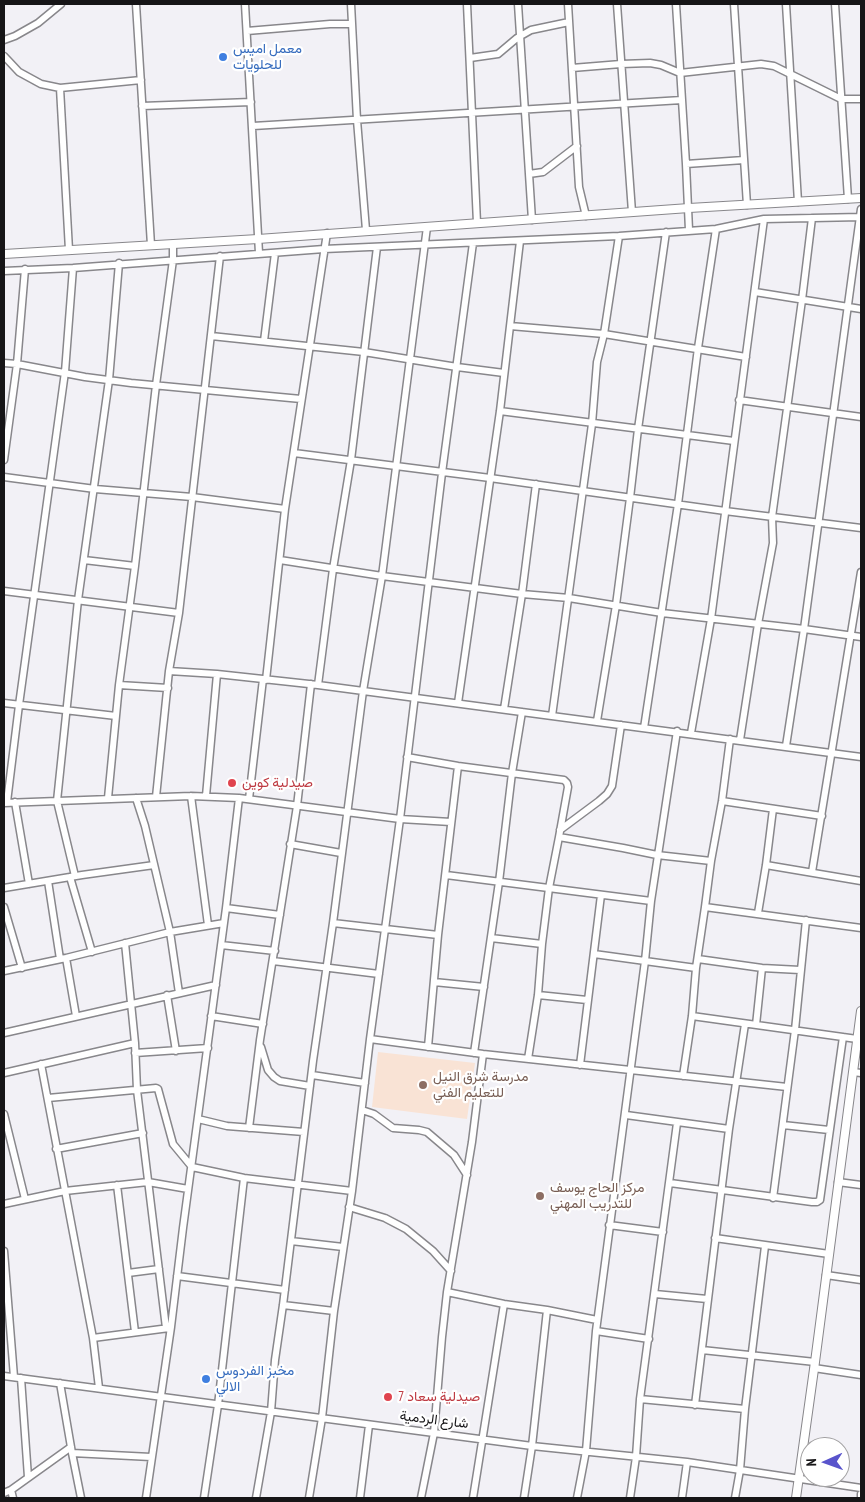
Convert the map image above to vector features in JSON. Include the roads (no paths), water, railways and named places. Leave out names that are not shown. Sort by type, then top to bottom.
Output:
[{"type":"street","points":[[4,40],[38,23],[61,4]]},
{"type":"street","points":[[136,4],[151,245]]},
{"type":"street","points":[[245,4],[260,253]]},
{"type":"street","points":[[351,4],[366,230]]},
{"type":"street","points":[[467,4],[478,224]]},
{"type":"street","points":[[518,4],[532,220]]},
{"type":"street","points":[[568,4],[579,187],[586,216]]},
{"type":"street","points":[[617,4],[632,212]]},
{"type":"street","points":[[676,4],[689,230]]},
{"type":"street","points":[[734,4],[748,205]]},
{"type":"street","points":[[786,4],[798,202]]},
{"type":"street","points":[[836,4],[848,199]]},
{"type":"street","points":[[470,58],[498,54],[530,30],[569,22]]},
{"type":"street","points":[[247,30],[352,24]]},
{"type":"street","points":[[4,56],[19,72],[41,84],[60,88],[141,80]]},
{"type":"street","points":[[572,68],[621,64],[655,64],[680,73],[761,64],[774,66],[841,99],[861,99]]},
{"type":"street","points":[[60,88],[69,250]]},
{"type":"street","points":[[253,126],[682,100]]},
{"type":"street","points":[[142,106],[251,102]]},
{"type":"street","points":[[529,174],[543,172],[577,146]]},
{"type":"street","points":[[686,164],[744,160]]},
{"type":"street","points":[[4,254],[861,198]]},
{"type":"street","points":[[786,746],[819,523],[861,209]]},
{"type":"street","points":[[4,271],[73,268],[119,263],[324,249],[619,236],[716,229],[764,219],[861,217]]},
{"type":"street","points":[[740,740],[773,543],[772,517],[812,218]]},
{"type":"street","points":[[690,733],[711,619],[764,219]]},
{"type":"street","points":[[256,1498],[271,1412],[275,1360],[297,1183],[333,923],[346,812],[397,466],[427,227]]},
{"type":"street","points":[[644,728],[678,504],[698,348],[716,229]]},
{"type":"street","points":[[597,722],[616,605],[638,429],[666,232]]},
{"type":"street","points":[[249,799],[285,509],[327,233]]},
{"type":"street","points":[[552,716],[592,424],[597,362],[604,334],[619,236]]},
{"type":"street","points":[[458,703],[500,411],[520,241]]},
{"type":"street","points":[[309,1498],[322,1418],[334,1311],[352,1191],[442,473],[474,243]]},
{"type":"street","points":[[108,798],[119,685],[156,385],[174,260],[173,244]]},
{"type":"street","points":[[249,1128],[290,844],[351,460],[377,246]]},
{"type":"street","points":[[264,341],[275,253]]},
{"type":"street","points":[[156,797],[169,671],[179,613],[220,256]]},
{"type":"street","points":[[92,952],[72,877],[57,801],[78,600],[109,380],[119,263]]},
{"type":"street","points":[[73,268],[65,372],[6,803],[206,796],[249,799],[400,819],[451,822]]},
{"type":"street","points":[[4,460],[17,364],[25,269]]},
{"type":"street","points":[[755,292],[861,309]]},
{"type":"street","points":[[510,326],[604,334],[746,356]]},
{"type":"street","points":[[211,336],[364,352],[504,373]]},
{"type":"street","points":[[4,363],[109,380],[301,399]]},
{"type":"street","points":[[739,400],[861,417]]},
{"type":"street","points":[[500,411],[734,441]]},
{"type":"street","points":[[294,453],[861,528]]},
{"type":"street","points":[[4,477],[49,484],[192,497],[285,509]]},
{"type":"street","points":[[504,709],[522,594],[536,484]]},
{"type":"street","points":[[84,560],[135,566]]},
{"type":"street","points":[[280,560],[382,576],[522,594],[569,598],[711,619],[861,637]]},
{"type":"street","points":[[812,872],[861,572]]},
{"type":"street","points":[[4,591],[179,613]]},
{"type":"street","points":[[169,671],[217,674],[414,697],[861,757]]},
{"type":"street","points":[[206,796],[217,674]]},
{"type":"street","points":[[119,685],[168,688]]},
{"type":"street","points":[[4,703],[116,716]]},
{"type":"street","points":[[474,1053],[522,712]]},
{"type":"street","points":[[559,834],[600,801],[612,786],[621,725]]},
{"type":"street","points":[[577,1498],[586,1451],[597,1320],[626,1115],[657,855],[677,732]]},
{"type":"street","points":[[683,1076],[692,1016],[696,968],[730,739]]},
{"type":"street","points":[[407,756],[458,766],[564,780],[567,783],[549,888],[538,995],[528,1059]]},
{"type":"street","points":[[428,1047],[438,935],[458,766]]},
{"type":"street","points":[[191,796],[208,925]]},
{"type":"street","points":[[136,798],[170,932],[179,993]]},
{"type":"street","points":[[146,1498],[208,1048],[240,798]]},
{"type":"street","points":[[722,801],[822,816]]},
{"type":"street","points":[[15,802],[29,884]]},
{"type":"street","points":[[758,913],[766,865],[772,809]]},
{"type":"street","points":[[559,834],[657,855],[711,861]]},
{"type":"street","points":[[290,844],[341,853]]},
{"type":"street","points":[[4,888],[154,865]]},
{"type":"street","points":[[766,865],[861,881]]},
{"type":"street","points":[[446,875],[651,901]]},
{"type":"street","points":[[48,881],[76,1016]]},
{"type":"street","points":[[580,1065],[601,895]]},
{"type":"street","points":[[4,907],[22,968]]},
{"type":"street","points":[[705,907],[861,928]]},
{"type":"street","points":[[226,908],[280,916]]},
{"type":"street","points":[[773,1198],[795,1030],[806,920]]},
{"type":"street","points":[[4,971],[92,952],[170,932],[224,923]]},
{"type":"street","points":[[333,923],[438,935]]},
{"type":"street","points":[[491,938],[542,944]]},
{"type":"street","points":[[124,943],[135,1043],[137,1090],[168,1328]]},
{"type":"street","points":[[221,945],[275,951]]},
{"type":"street","points":[[594,954],[696,968]]},
{"type":"street","points":[[698,959],[762,968],[800,970]]},
{"type":"street","points":[[273,961],[379,974]]},
{"type":"street","points":[[756,1026],[762,968]]},
{"type":"street","points":[[434,982],[484,987]]},
{"type":"street","points":[[4,1033],[216,985]]},
{"type":"street","points":[[538,995],[588,1000]]},
{"type":"street","points":[[167,996],[176,1051]]},
{"type":"street","points":[[796,1498],[838,1182],[857,1073],[857,1039],[861,1011]]},
{"type":"street","points":[[211,1016],[263,1024]]},
{"type":"street","points":[[692,1016],[857,1039]]},
{"type":"street","points":[[696,1405],[707,1299],[745,1024]]},
{"type":"street","points":[[670,1184],[773,1198],[812,1202],[820,1200],[843,1036]]},
{"type":"street","points":[[370,1039],[474,1053],[787,1087]]},
{"type":"street","points":[[4,1073],[135,1043]]},
{"type":"street","points":[[260,1044],[268,1070],[274,1077],[280,1081],[310,1086]]},
{"type":"street","points":[[135,1053],[208,1048]]},
{"type":"street","points":[[421,1498],[434,1433],[447,1292],[467,1175],[483,1054]]},
{"type":"street","points":[[41,1064],[93,1338],[99,1388]]},
{"type":"street","points":[[312,1075],[365,1083]]},
{"type":"street","points":[[48,1098],[158,1089],[173,1144],[192,1167],[244,1178],[352,1191]]},
{"type":"street","points":[[362,1110],[374,1114],[393,1128],[427,1132],[454,1155],[467,1175]]},
{"type":"street","points":[[4,1114],[25,1200]]},
{"type":"street","points":[[626,1115],[729,1129]]},
{"type":"street","points":[[198,1119],[227,1126],[304,1132]]},
{"type":"street","points":[[630,1498],[636,1457],[640,1399],[678,1123]]},
{"type":"street","points":[[783,1124],[829,1130]]},
{"type":"street","points":[[56,1149],[143,1133]]},
{"type":"street","points":[[204,1498],[218,1405],[244,1178]]},
{"type":"street","points":[[4,1204],[65,1191],[148,1182],[188,1189]]},
{"type":"street","points":[[838,1182],[861,1185]]},
{"type":"street","points":[[117,1185],[135,1332]]},
{"type":"street","points":[[349,1208],[385,1218],[406,1229],[433,1251],[451,1271]]},
{"type":"street","points":[[609,1225],[663,1232]]},
{"type":"street","points":[[715,1238],[829,1254]]},
{"type":"street","points":[[291,1241],[343,1247]]},
{"type":"street","points":[[735,1498],[740,1470],[745,1409],[765,1246]]},
{"type":"street","points":[[4,1251],[28,1478]]},
{"type":"street","points":[[128,1273],[159,1269]]},
{"type":"street","points":[[826,1275],[861,1280]]},
{"type":"street","points":[[177,1276],[285,1290]]},
{"type":"street","points":[[447,1292],[597,1320]]},
{"type":"street","points":[[655,1294],[707,1299]]},
{"type":"street","points":[[473,1498],[504,1304]]},
{"type":"street","points":[[283,1305],[334,1311]]},
{"type":"street","points":[[524,1498],[532,1446],[547,1310]]},
{"type":"street","points":[[93,1338],[168,1328]]},
{"type":"street","points":[[596,1331],[649,1339]]},
{"type":"street","points":[[702,1350],[752,1354],[861,1375]]},
{"type":"street","name":"شارع الردمية","points":[[4,1376],[532,1446],[688,1462],[861,1488]]},
{"type":"street","points":[[60,1383],[81,1498]]},
{"type":"street","points":[[640,1399],[745,1409]]},
{"type":"street","points":[[360,1498],[369,1425]]},
{"type":"street","points":[[13,1498],[7,1491],[71,1450],[151,1457]]},
{"type":"street","points":[[682,1498],[688,1462]]},
{"type":"street","points":[[860,1498],[861,1494]]},
{"type":"place","name":"معمل اميس للحلويات","points":[[223,57]]},
{"type":"place","name":"صيدلية كوين","points":[[232,783]]},
{"type":"place","name":"مدرسة شرق النيل للتعليم الفني","points":[[423,1085]]},
{"type":"place","name":"مركز الحاج يوسف للتدريب المهني","points":[[540,1196]]},
{"type":"place","name":"مخبز الفردوس الالي","points":[[206,1379]]},
{"type":"place","name":"صيدلية سعاد 7","points":[[388,1397]]}]
